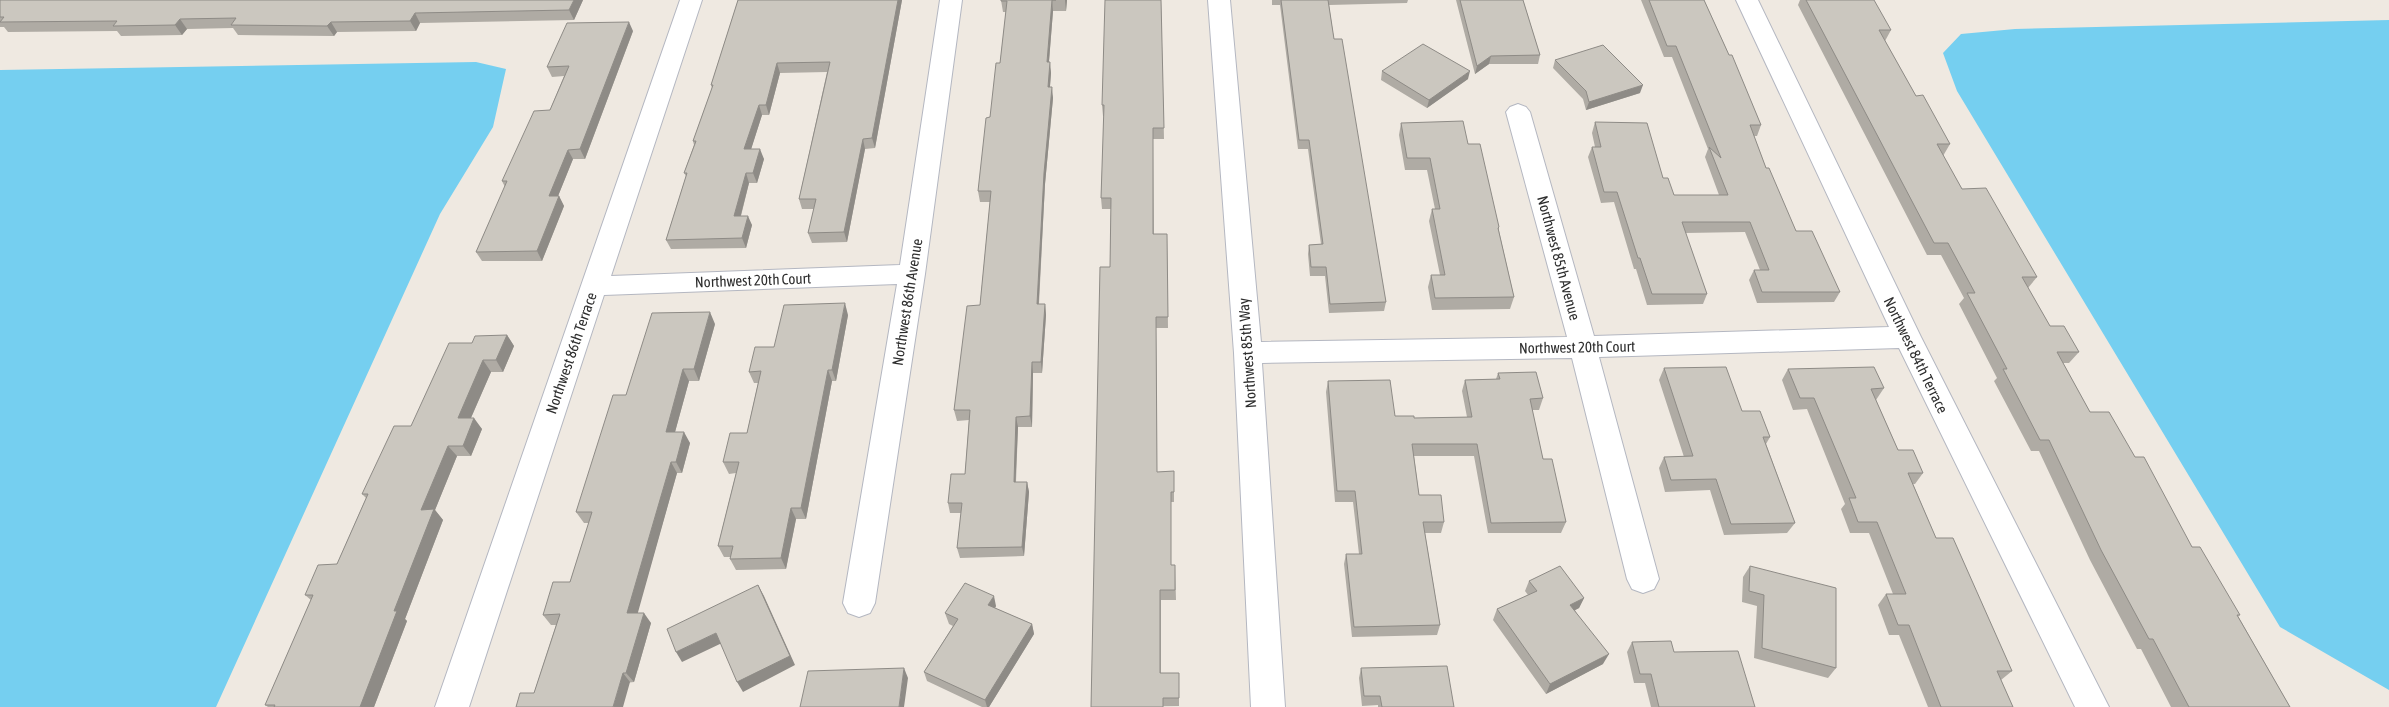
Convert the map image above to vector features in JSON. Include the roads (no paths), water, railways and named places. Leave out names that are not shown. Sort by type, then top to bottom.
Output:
[{"type":"street","name":"Northwest 86th Terrace","points":[[452,707],[691,0]]},
{"type":"street","name":"Northwest 86th Avenue","points":[[859,603],[912,274],[951,0]]},
{"type":"street","name":"Northwest 85th Way","points":[[1219,0],[1248,353],[1268,707]]},
{"type":"street","name":"Northwest 84th Terrace","points":[[1747,0],[1907,337],[2092,707]]},
{"type":"street","name":"Northwest 85th Avenue","points":[[1518,112],[1583,347],[1643,579]]},
{"type":"street","name":"Northwest 20th Court","points":[[593,286],[912,274]]},
{"type":"street","name":"Northwest 20th Court","points":[[1248,353],[1583,347],[1907,337]]},
{"type":"water","points":[[2389,20],[2389,690],[2280,627],[1957,91],[1943,53],[1961,34],[2015,29]]},
{"type":"water","points":[[476,62],[506,69],[493,127],[440,214],[216,707],[0,707],[0,70]]}]
